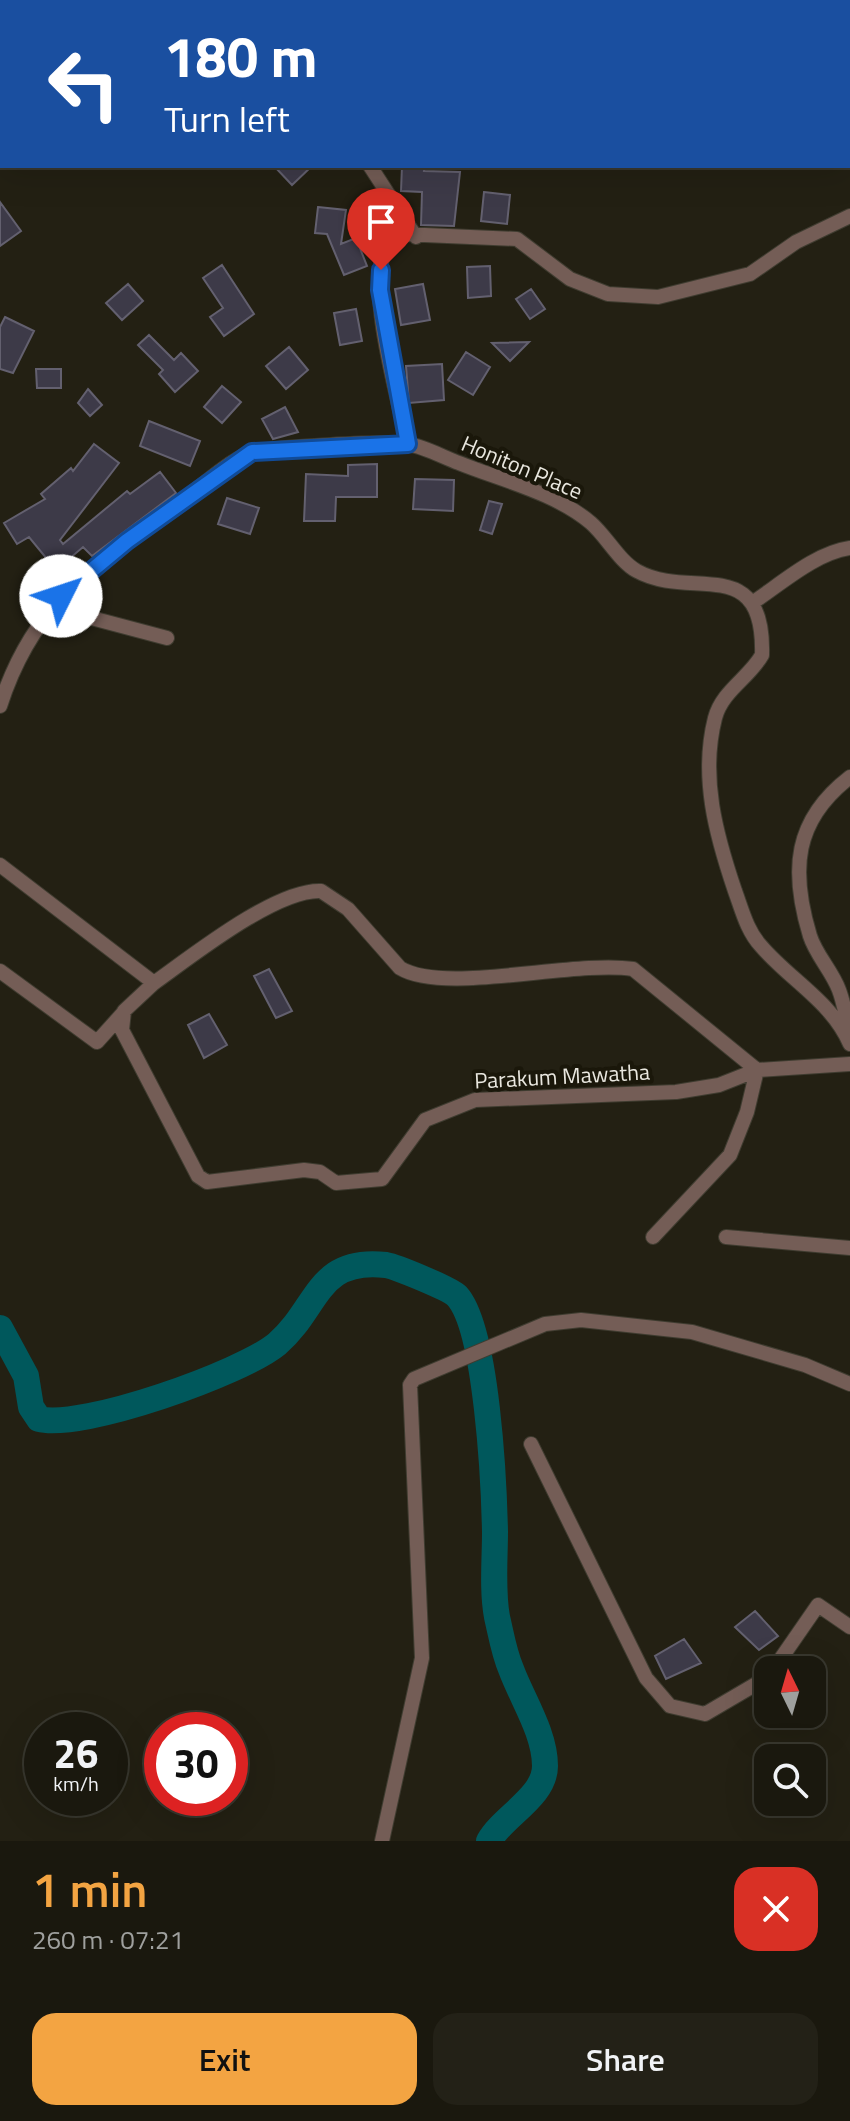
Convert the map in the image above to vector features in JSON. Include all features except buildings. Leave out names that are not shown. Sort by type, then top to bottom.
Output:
[{"type":"street","points":[[371,168],[416,237]]},
{"type":"street","points":[[408,444],[380,290],[383,249],[389,239],[402,234],[517,239],[570,279],[608,294],[658,297],[750,274],[796,242],[850,216]]},
{"type":"street","name":"Honiton Place","points":[[0,706],[11,672],[50,607],[127,541],[252,452],[408,444],[571,509],[591,523],[634,570],[670,581],[714,582],[736,590],[752,603]]},
{"type":"street","points":[[850,548],[815,562],[752,603],[763,640],[762,655],[733,687],[715,716],[710,770],[711,812],[747,924],[757,942],[833,1015],[850,1044]]},
{"type":"street","points":[[50,607],[167,638]]},
{"type":"street","points":[[850,777],[830,792],[810,817],[798,861],[810,937],[839,990],[850,1032]]},
{"type":"street","points":[[0,865],[154,983]]},
{"type":"street","points":[[0,971],[97,1042],[154,983],[252,917],[289,898],[321,891],[348,909],[400,968],[410,975],[454,979],[527,971],[633,969],[757,1070],[850,1064]]},
{"type":"street","name":"Parakum Mawatha","points":[[124,1011],[122,1030],[198,1176],[207,1182],[304,1170],[320,1172],[336,1183],[382,1179],[425,1120],[475,1100],[676,1092],[719,1085],[757,1070]]},
{"type":"street","points":[[653,1237],[730,1155],[747,1112],[757,1070]]},
{"type":"street","points":[[726,1237],[850,1248]]},
{"type":"street","points":[[382,1841],[422,1658],[410,1385],[414,1379],[545,1324],[581,1320],[692,1332],[805,1365],[850,1384]]},
{"type":"street","points":[[531,1444],[646,1678],[670,1706],[705,1714],[754,1685]]},
{"type":"street","points":[[783,1656],[818,1605],[850,1627]]},
{"type":"waterway","points":[[0,1328],[26,1376],[31,1407],[39,1419],[60,1420],[124,1408],[198,1383],[258,1356],[277,1344],[321,1288],[345,1269],[386,1265],[457,1296],[467,1314],[475,1340],[487,1408],[493,1480],[497,1617],[509,1663],[541,1741],[545,1766],[543,1777],[531,1797],[489,1841]]},
{"type":"route","points":[[61,596],[127,541],[252,452],[408,444],[390,356],[380,290],[381,270]]}]
